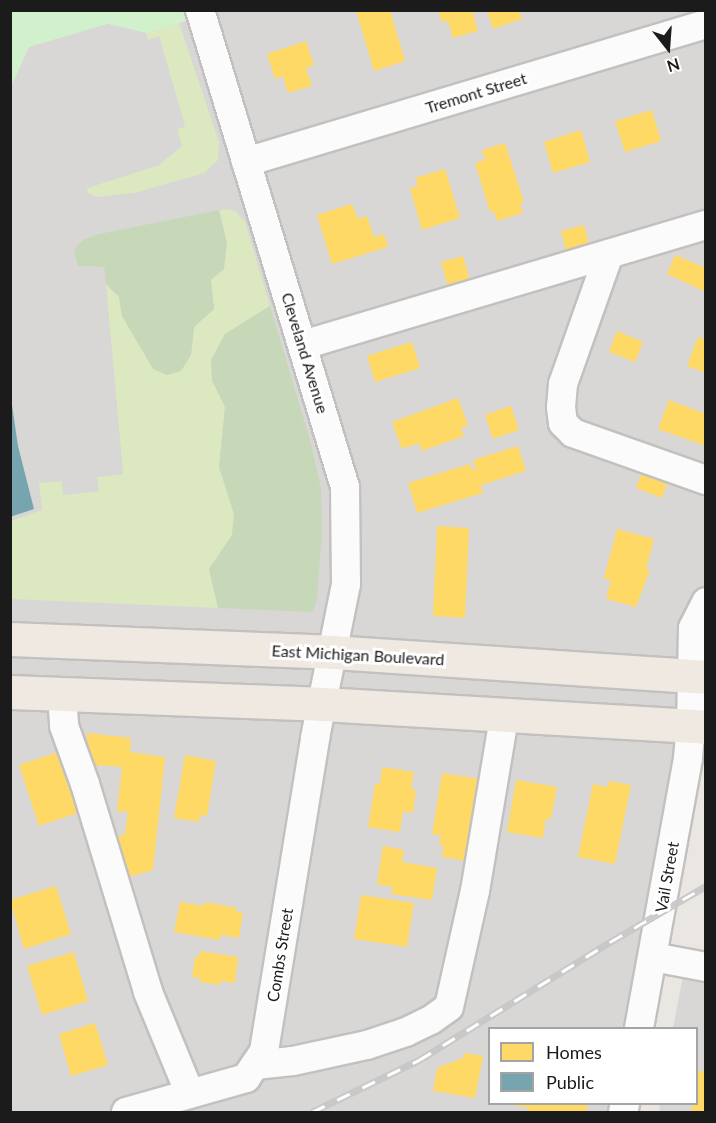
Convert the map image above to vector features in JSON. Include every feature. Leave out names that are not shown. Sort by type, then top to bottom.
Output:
[{"type":"main road","name":"East Michigan Boulevard","points":[[10,639],[332,652],[698,676]]},
{"type":"main road","points":[[10,692],[322,704],[504,717],[698,726]]},
{"type":"street","name":"Cleveland Avenue","points":[[200,10],[345,487],[346,584],[322,704]]},
{"type":"street","name":"Tremont Street","points":[[246,162],[705,24]]},
{"type":"street","points":[[303,345],[705,225]]},
{"type":"street","points":[[609,254],[563,384],[561,407],[563,423],[573,433],[705,480]]},
{"type":"street","name":"Vail Street","points":[[639,1027],[698,726],[698,676],[693,628],[705,602]]},
{"type":"street","points":[[62,695],[64,726],[85,784],[148,992],[190,1094]]},
{"type":"street","name":"Combs Street","points":[[255,1065],[264,1051],[322,704]]},
{"type":"street","points":[[126,1113],[246,1078],[255,1065],[293,1061],[367,1045],[406,1032],[431,1020],[449,1007],[475,891],[504,717]]},
{"type":"street","points":[[653,957],[705,968]]},
{"type":"shaded area","points":[[10,11],[705,11],[705,643],[641,1027],[488,1027],[488,1105],[627,1105],[626,1112],[11,1112]]},
{"type":"shaded area","points":[[108,24],[146,33],[148,40],[159,36],[185,126],[177,129],[182,146],[159,165],[87,188],[32,198],[11,198],[11,87],[29,47]]},
{"type":"shaded area","points":[[78,266],[104,267],[123,474],[97,477],[99,491],[63,495],[62,481],[39,483],[15,274]]},
{"type":"shaded area","points":[[683,976],[705,981],[705,1112],[659,1112],[660,1105],[698,1105],[698,1027],[673,1027]]},
{"type":"green space","points":[[11,11],[183,11],[186,21],[146,33],[108,24],[30,47],[11,87]]},
{"type":"green space","points":[[179,23],[219,142],[218,160],[204,173],[134,193],[96,197],[88,193],[87,188],[159,165],[177,129],[185,127],[159,37],[147,40],[146,33]]},
{"type":"green space","points":[[228,209],[236,212],[245,222],[270,306],[225,334],[212,380],[225,407],[219,467],[234,514],[232,535],[209,569],[218,608],[11,599],[11,521],[42,510],[39,483],[62,481],[64,495],[98,491],[97,477],[123,474],[106,284],[119,297],[122,316],[191,355],[194,327],[214,309],[211,280],[227,243],[219,210]]},
{"type":"green space","points":[[219,210],[227,243],[224,269],[211,280],[214,309],[194,327],[191,355],[181,371],[167,375],[153,369],[122,316],[119,297],[106,284],[104,267],[78,266],[74,249],[83,240],[99,234]]},
{"type":"green space","points":[[270,306],[311,443],[321,489],[322,533],[317,599],[313,612],[218,608],[209,569],[232,535],[234,514],[219,467],[225,407],[212,380],[211,360],[225,334]]},
{"type":"building: Homes","points":[[356,10],[390,10],[405,61],[374,71]]},
{"type":"building: Homes","points":[[438,10],[480,10],[473,13],[478,31],[453,38],[448,21],[442,22]]},
{"type":"building: Homes","points":[[487,10],[519,10],[522,19],[493,29]]},
{"type":"building: Homes","points":[[306,41],[314,65],[306,68],[312,86],[288,93],[283,76],[275,79],[267,54]]},
{"type":"building: Homes","points":[[652,110],[661,141],[625,152],[615,121]]},
{"type":"building: Homes","points":[[581,130],[590,162],[553,173],[544,142]]},
{"type":"building: Homes","points":[[505,143],[524,202],[520,203],[523,213],[497,221],[494,211],[490,212],[475,163],[485,160],[482,150]]},
{"type":"building: Homes","points":[[445,169],[460,218],[422,230],[410,188],[418,186],[415,178]]},
{"type":"building: Homes","points":[[352,204],[358,219],[367,216],[374,237],[384,234],[388,247],[332,264],[317,215]]},
{"type":"building: Homes","points":[[584,225],[589,244],[566,251],[561,231]]},
{"type":"building: Homes","points":[[675,255],[706,268],[704,291],[667,274]]},
{"type":"building: Homes","points":[[463,256],[470,281],[448,287],[441,262]]},
{"type":"building: Homes","points":[[617,331],[643,342],[635,362],[609,352]]},
{"type":"building: Homes","points":[[698,337],[706,340],[706,373],[687,366]]},
{"type":"building: Homes","points":[[412,342],[420,368],[375,382],[367,356]]},
{"type":"building: Homes","points":[[458,398],[468,425],[461,428],[464,436],[422,451],[419,443],[402,449],[392,422]]},
{"type":"building: Homes","points":[[669,400],[706,414],[706,446],[658,429]]},
{"type":"building: Homes","points":[[511,406],[519,430],[493,439],[485,415]]},
{"type":"building: Homes","points":[[518,446],[526,471],[481,485],[483,493],[417,513],[408,483],[470,464],[472,470],[476,469],[473,460]]},
{"type":"building: Homes","points":[[644,466],[670,475],[662,498],[636,488]]},
{"type":"building: Homes","points":[[437,526],[469,528],[465,618],[433,616]]},
{"type":"building: Homes","points":[[617,529],[654,539],[646,569],[650,570],[636,607],[606,599],[611,580],[604,578]]},
{"type":"building: Homes","points":[[87,733],[131,738],[130,752],[165,757],[153,870],[128,877],[116,837],[125,834],[128,812],[117,811],[122,767],[94,765]]},
{"type":"building: Homes","points":[[58,752],[78,813],[39,826],[19,765]]},
{"type":"building: Homes","points":[[185,755],[216,761],[207,816],[200,815],[199,822],[174,818]]},
{"type":"building: Homes","points":[[382,767],[414,772],[411,789],[416,790],[413,813],[403,811],[400,832],[368,827],[375,784],[380,784]]},
{"type":"building: Homes","points":[[442,773],[479,779],[476,799],[480,800],[466,861],[442,857],[444,846],[439,845],[441,835],[432,834]]},
{"type":"building: Homes","points":[[516,780],[557,787],[551,819],[546,818],[543,838],[507,832]]},
{"type":"building: Homes","points":[[609,781],[631,785],[615,864],[578,857],[593,784],[608,787]]},
{"type":"building: Homes","points":[[383,846],[404,850],[402,862],[437,868],[432,900],[391,894],[393,887],[377,884]]},
{"type":"building: Homes","points":[[56,886],[71,934],[24,949],[10,900]]},
{"type":"building: Homes","points":[[361,895],[414,903],[407,947],[354,939]]},
{"type":"building: Homes","points":[[180,902],[204,906],[205,902],[237,908],[236,912],[243,913],[239,938],[221,935],[219,940],[174,932]]},
{"type":"building: Homes","points":[[200,951],[238,957],[235,983],[221,981],[220,985],[200,982],[200,978],[192,977],[195,957],[199,957]]},
{"type":"building: Homes","points":[[74,952],[88,1001],[42,1015],[27,966]]},
{"type":"building: Homes","points":[[95,1023],[108,1065],[71,1076],[59,1034]]},
{"type":"building: Homes","points":[[464,1053],[483,1056],[475,1098],[433,1091],[437,1068],[463,1058]]},
{"type":"building: Homes","points":[[698,1071],[706,1072],[706,1112],[691,1112],[693,1105],[698,1105]]},
{"type":"building: Homes","points":[[514,1105],[588,1105],[586,1112],[527,1112],[528,1108]]},
{"type":"building: Public","points":[[12,405],[18,446],[34,509],[10,517]]},
{"type":"railway","points":[[312,1112],[419,1060],[610,942],[706,886]]}]
